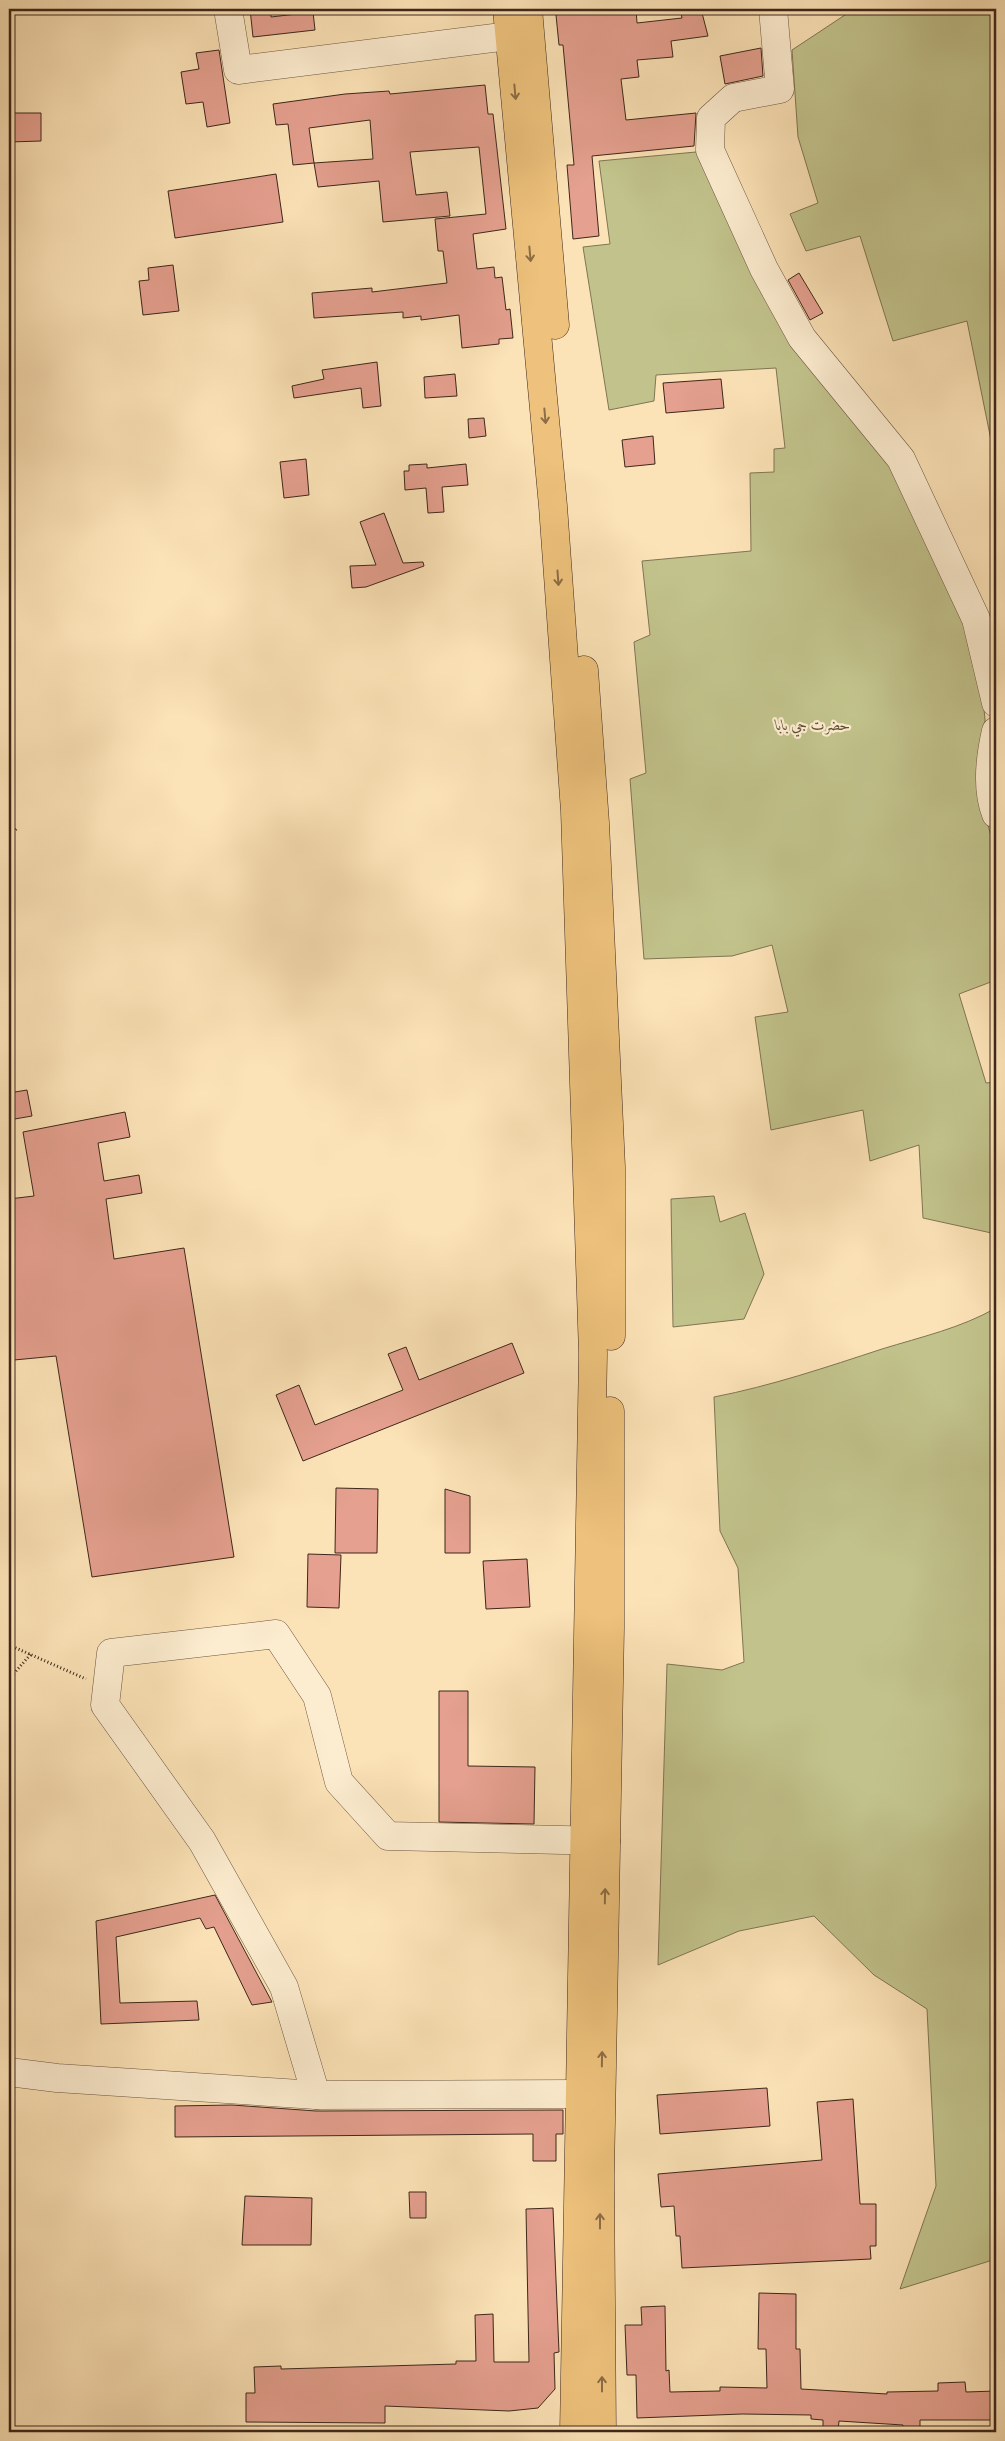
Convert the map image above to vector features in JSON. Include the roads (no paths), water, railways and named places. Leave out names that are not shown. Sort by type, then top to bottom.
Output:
[{"type":"main road","points":[[507,9],[518,50],[569,482],[596,823],[599,1156],[610,1628],[580,2094],[589,2176],[602,2432]]},
{"type":"main road","points":[[518,50],[528,9]]},
{"type":"main road","points":[[574,2432],[589,2176],[595,1841]]},
{"type":"street","points":[[228,9],[238,70],[518,50]]},
{"type":"street","points":[[773,9],[780,89],[734,98],[711,118],[710,150],[764,269],[802,338],[901,459],[976,619],[996,703]]},
{"type":"street","points":[[996,731],[992,751],[991,801],[996,814]]},
{"type":"street","points":[[316,2095],[284,1987],[202,1842],[105,1705],[111,1653],[276,1634],[317,1696],[339,1782],[388,1836],[595,1841]]},
{"type":"street","points":[[9,2072],[57,2078],[316,2095],[580,2094]]},
{"type":"park label","name":"حضرت جي بابا","points":[[813,725]]}]
